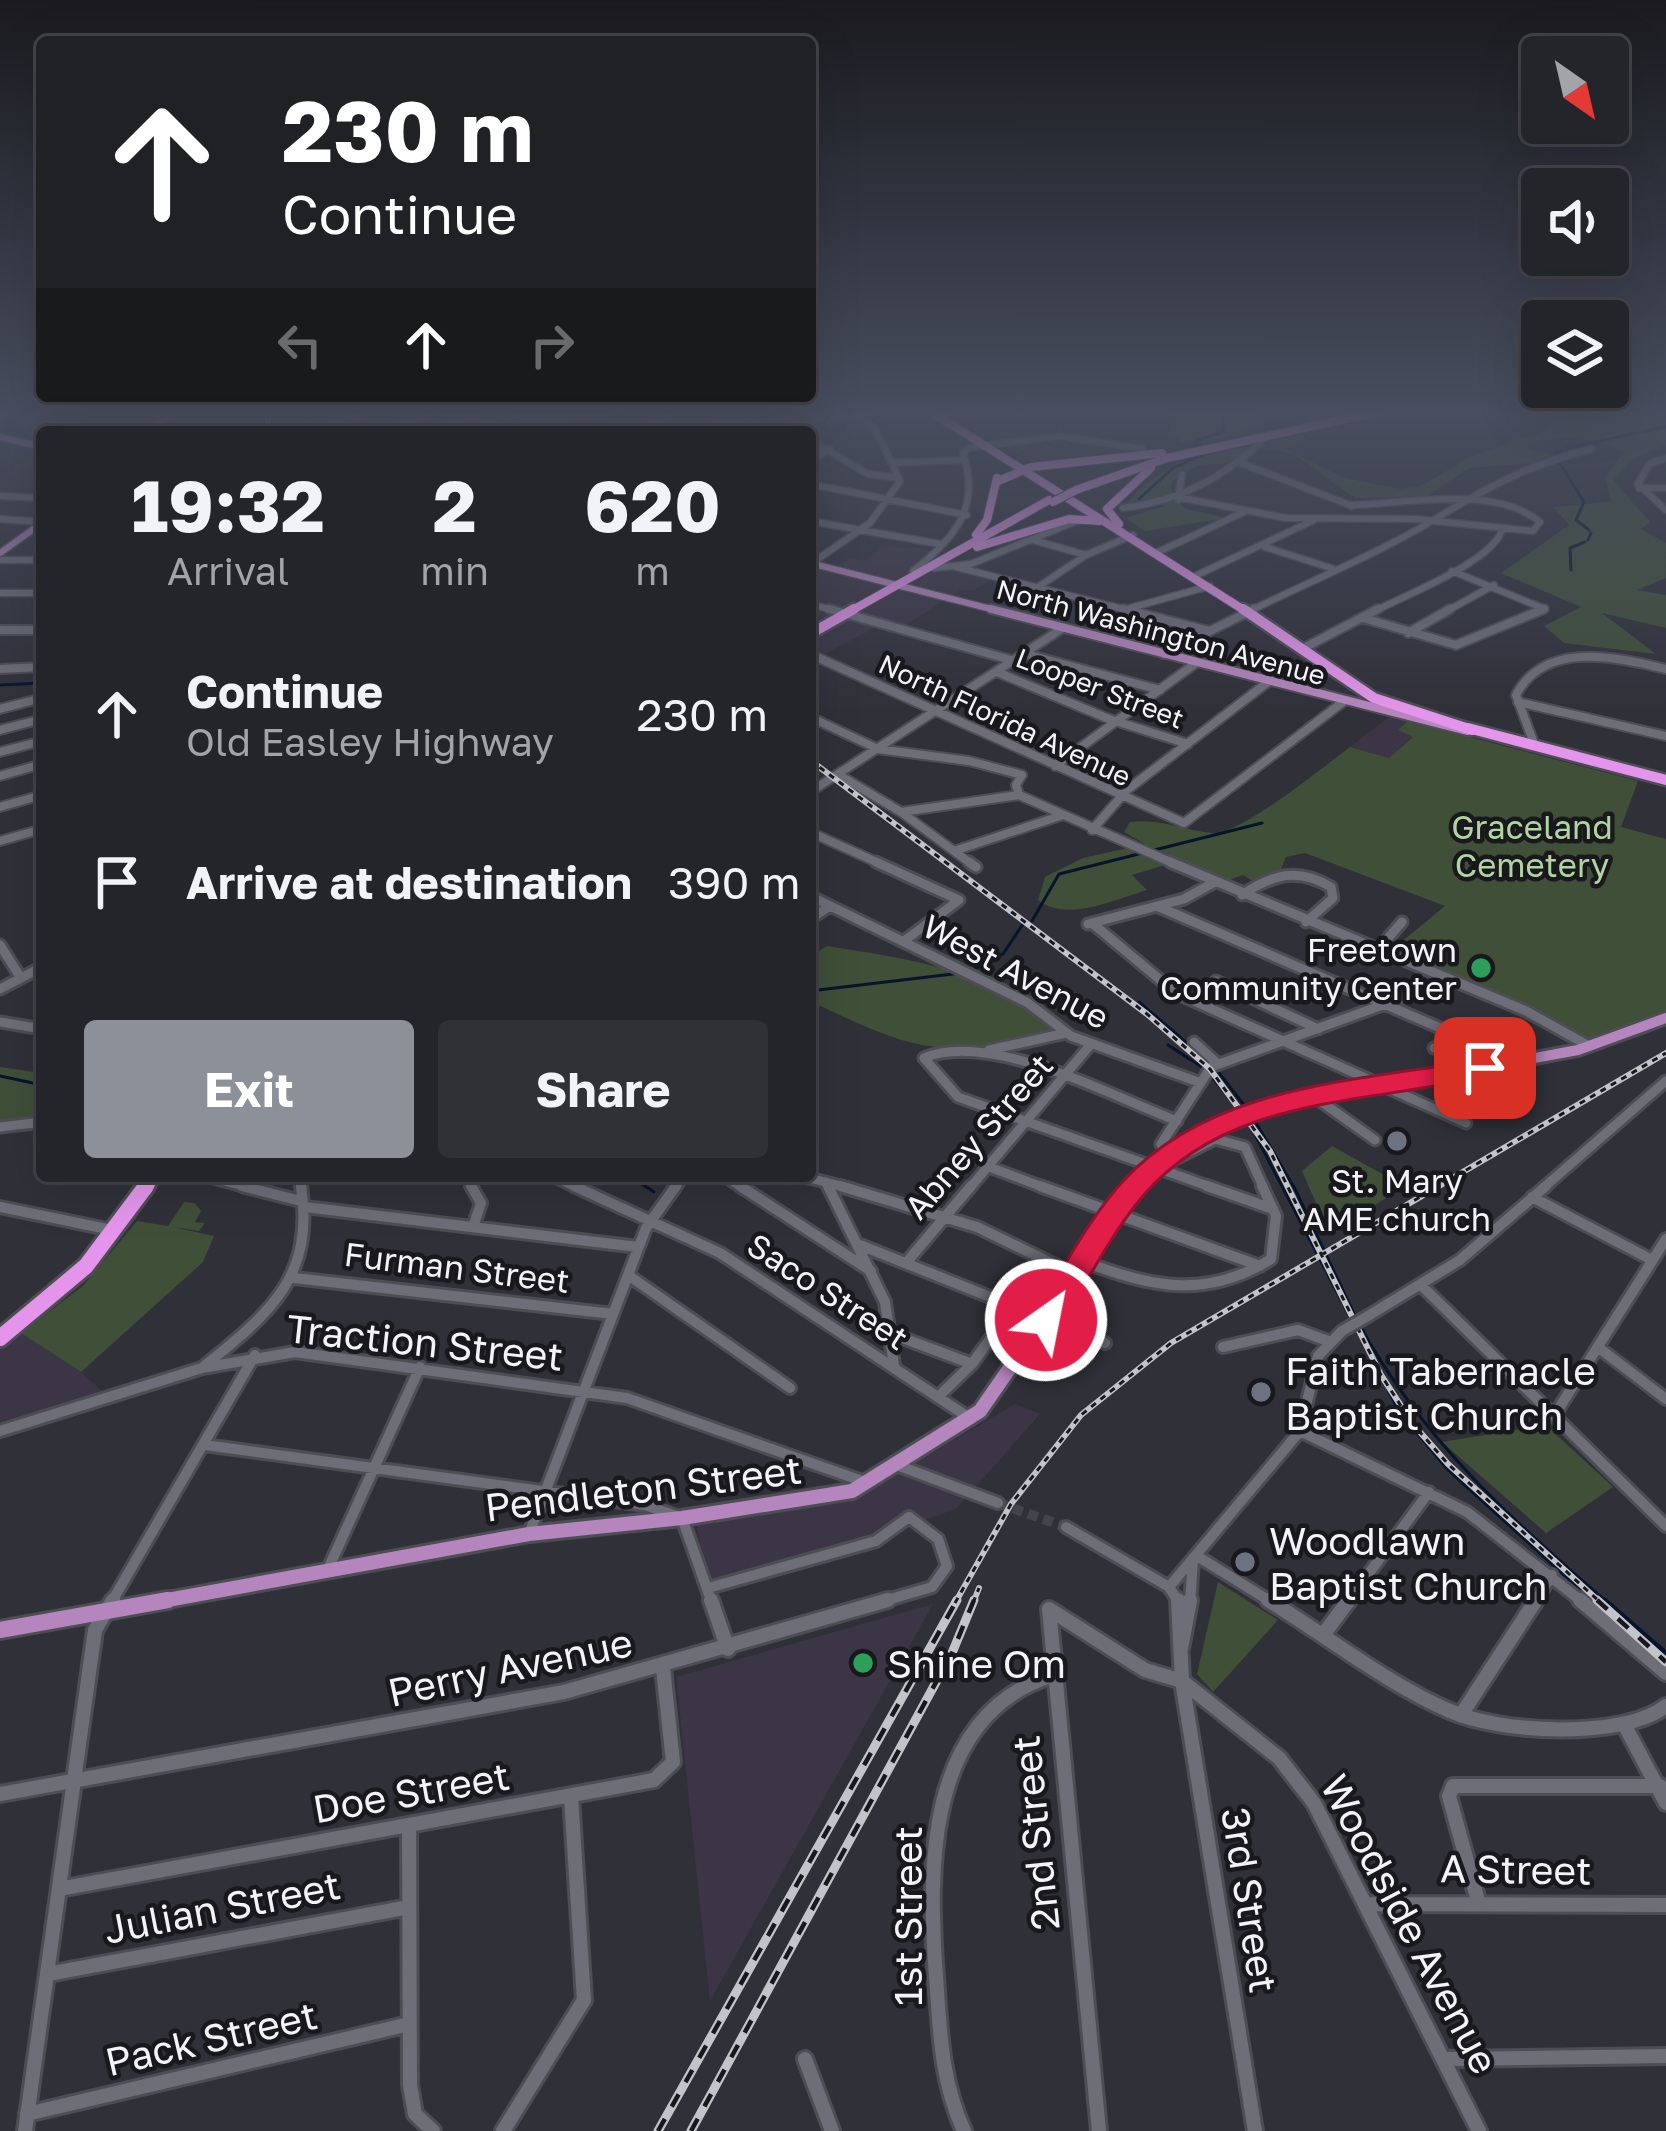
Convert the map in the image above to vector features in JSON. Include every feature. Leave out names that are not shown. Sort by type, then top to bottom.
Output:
[{"type":"highway","points":[[952,560],[984,526],[988,512]]},
{"type":"highway","points":[[952,560],[1032,512]]},
{"type":"highway","points":[[1029,535],[1084,512]]},
{"type":"highway","points":[[1094,512],[1380,701],[1469,731],[1666,780]]},
{"type":"highway","points":[[1108,512],[1130,534]]},
{"type":"highway","points":[[816,631],[952,560],[1078,517],[1117,526]]},
{"type":"highway","points":[[1369,692],[1469,731]]},
{"type":"highway","points":[[1366,706],[1380,701]]},
{"type":"highway","points":[[0,1338],[73,1283],[117,1231],[148,1182]]},
{"type":"main road","points":[[0,556],[36,528]]},
{"type":"main road","name":"North Washington Avenue","points":[[816,564],[1469,731]]},
{"type":"main road","name":"North Washington Avenue","points":[[1343,701],[1403,711]]},
{"type":"main road","name":"Pendleton Street","points":[[0,1630],[530,1534],[842,1494],[971,1419],[1000,1388],[1152,1167],[1230,1118],[1519,1062],[1588,1046],[1666,1018]]},
{"type":"street","points":[[816,560],[861,532],[881,512]]},
{"type":"street","points":[[951,512],[968,515]]},
{"type":"street","points":[[1158,551],[1243,512]]},
{"type":"street","points":[[1248,512],[1314,520],[1431,520],[1533,532],[1540,522],[1533,512]]},
{"type":"street","points":[[1359,512],[1365,518]]},
{"type":"street","points":[[1164,654],[1440,512]]},
{"type":"street","points":[[913,571],[968,515]]},
{"type":"street","points":[[0,520],[36,524]]},
{"type":"street","points":[[1029,535],[1079,520]]},
{"type":"street","points":[[1195,576],[1314,520]]},
{"type":"street","points":[[816,522],[940,544]]},
{"type":"street","points":[[1302,649],[1496,545],[1502,529]]},
{"type":"street","points":[[1036,588],[1086,555],[1130,534]]},
{"type":"street","points":[[1029,535],[1086,555]]},
{"type":"street","points":[[1263,546],[1334,568]]},
{"type":"street","points":[[0,556],[36,559]]},
{"type":"street","points":[[952,560],[1036,588],[1209,632]]},
{"type":"street","points":[[1363,618],[1460,645],[1545,608],[1452,571]]},
{"type":"street","points":[[1408,634],[1494,585]]},
{"type":"street","points":[[1124,609],[1210,586]]},
{"type":"street","points":[[0,593],[36,593]]},
{"type":"street","points":[[816,606],[1015,661]]},
{"type":"street","points":[[816,788],[1063,628]]},
{"type":"street","points":[[0,629],[36,630]]},
{"type":"street","points":[[1026,654],[1160,690]]},
{"type":"street","name":"North Florida Avenue","points":[[816,657],[1184,823],[1343,701]]},
{"type":"street","points":[[1535,746],[1518,702],[1517,688],[1526,677],[1562,661],[1612,658],[1666,669]]},
{"type":"street","points":[[1055,766],[1196,663]]},
{"type":"street","points":[[0,669],[36,667]]},
{"type":"street","name":"Looper Street","points":[[998,672],[1118,721],[1188,743]]},
{"type":"street","points":[[1091,830],[1122,796],[1268,682]]},
{"type":"street","points":[[0,709],[36,700]]},
{"type":"street","points":[[1518,702],[1666,736]]},
{"type":"street","points":[[816,720],[878,749],[969,761],[1022,775]]},
{"type":"street","points":[[0,730],[36,721]]},
{"type":"street","points":[[0,752],[36,742]]},
{"type":"street","points":[[1019,795],[1016,785],[1022,775],[1045,761]]},
{"type":"street","points":[[0,776],[36,766]]},
{"type":"street","points":[[839,775],[901,812],[976,867]]},
{"type":"street","points":[[816,784],[820,786]]},
{"type":"street","points":[[901,812],[1019,795],[1213,883],[1540,1018],[1588,1046]]},
{"type":"street","points":[[0,807],[36,797]]},
{"type":"street","points":[[954,851],[1060,816]]},
{"type":"street","points":[[0,841],[36,831]]},
{"type":"street","points":[[816,835],[958,897],[955,907],[903,941]]},
{"type":"street","points":[[1242,895],[1278,873],[1314,877],[1330,887],[1333,898],[1306,922]]},
{"type":"street","points":[[1213,883],[1159,907],[1090,924],[1176,993],[1466,1123]]},
{"type":"street","name":"West Avenue","points":[[816,899],[1028,1003],[1066,1033],[1091,1045],[1201,1083]]},
{"type":"street","points":[[816,915],[830,906]]},
{"type":"street","points":[[1159,907],[1519,1062]]},
{"type":"street","points":[[1377,951],[1401,930],[1402,922]]},
{"type":"street","points":[[0,945],[19,975]]},
{"type":"street","points":[[0,989],[36,969]]},
{"type":"street","points":[[1216,981],[1318,1029]]},
{"type":"street","points":[[1168,1155],[1161,1144],[1214,1066],[1450,981]]},
{"type":"street","points":[[0,1022],[36,1029]]},
{"type":"street","points":[[1066,1033],[989,1050],[938,1052],[924,1059],[952,1094],[1273,1209]]},
{"type":"street","points":[[1434,1048],[1465,1038]]},
{"type":"street","points":[[1194,1042],[1214,1066]]},
{"type":"street","name":"Abney Street","points":[[906,1263],[992,1168],[1091,1045]]},
{"type":"street","points":[[989,1050],[1177,1121]]},
{"type":"street","points":[[1169,1587],[1300,1431],[1318,1356],[1328,1341],[1423,1287],[1666,1081]]},
{"type":"street","points":[[1316,1098],[1375,1140]]},
{"type":"street","points":[[0,1125],[36,1122]]},
{"type":"street","points":[[816,1180],[900,1198],[1080,1268],[1173,1291],[1214,1288],[1260,1266],[1274,1252],[1273,1209],[1252,1156],[1232,1139],[1215,1139],[1152,1167]]},
{"type":"street","points":[[992,1168],[1260,1266]]},
{"type":"street","points":[[227,1182],[303,1204],[638,1247]]},
{"type":"street","points":[[202,1368],[263,1318],[294,1278],[302,1253],[301,1182]]},
{"type":"street","points":[[470,1182],[482,1203],[473,1227]]},
{"type":"street","name":"Saco Street","points":[[566,1182],[720,1253],[971,1419]]},
{"type":"street","points":[[530,1534],[638,1247],[649,1222],[679,1182]]},
{"type":"street","points":[[734,1182],[872,1271]]},
{"type":"street","points":[[826,1182],[872,1271],[892,1334],[895,1366]]},
{"type":"street","points":[[1532,1197],[1652,1260]]},
{"type":"street","points":[[0,1207],[117,1231]]},
{"type":"street","points":[[1554,1416],[1666,1239]]},
{"type":"street","points":[[860,1245],[1105,1343]]},
{"type":"street","points":[[628,1275],[790,1388]]},
{"type":"street","name":"Furman Street","points":[[294,1278],[613,1314]]},
{"type":"street","points":[[1423,1287],[1666,1526]]},
{"type":"street","points":[[939,1396],[972,1364],[1013,1307]]},
{"type":"street","points":[[1222,1347],[1298,1330],[1328,1341]]},
{"type":"street","points":[[892,1334],[972,1364]]},
{"type":"street","points":[[1599,1348],[1666,1399]]},
{"type":"street","name":"Traction Street","points":[[0,1431],[202,1368],[255,1355],[316,1353],[584,1390],[652,1404],[866,1482]]},
{"type":"street","points":[[26,2122],[95,1630],[255,1355]]},
{"type":"street","points":[[328,1569],[420,1367]]},
{"type":"street","points":[[1300,1431],[1429,1492],[1506,1538],[1666,1673]]},
{"type":"street","points":[[205,1445],[645,1504],[682,1518],[728,1649]]},
{"type":"street","points":[[897,1465],[998,1503]]},
{"type":"street","points":[[840,1474],[842,1494]]},
{"type":"street","points":[[1323,1635],[1429,1492]]},
{"type":"street","name":"Perry Avenue","points":[[0,1794],[422,1721],[663,1668],[932,1587],[946,1571],[949,1553],[945,1543],[909,1516],[881,1539],[708,1588]]},
{"type":"street","points":[[1066,1527],[1169,1587],[1181,1618],[1177,1659],[1182,1681]]},
{"type":"street","points":[[1195,1559],[1461,1715],[1626,1729],[1652,1720],[1666,1706]]},
{"type":"street","points":[[1177,1659],[1188,1634],[1195,1559]]},
{"type":"street","points":[[1461,1715],[1552,1575]]},
{"type":"street","name":"2nd Street","points":[[1100,2131],[1049,1609],[1145,1670],[1182,1681]]},
{"type":"street","name":"Doe Street","points":[[58,1888],[654,1780],[671,1768],[663,1668]]},
{"type":"street","name":"1st Street","points":[[964,2131],[949,2098],[942,2066],[933,1862],[936,1820],[987,1715],[1021,1685],[1053,1675]]},
{"type":"street","name":"Woodside Avenue","points":[[1182,1681],[1291,1771],[1327,1825],[1479,2131]]},
{"type":"street","name":"3rd Street","points":[[1182,1681],[1255,2131]]},
{"type":"street","points":[[1626,1729],[1666,1803]]},
{"type":"street","points":[[1478,1901],[1449,1796],[1453,1786],[1660,1786]]},
{"type":"street","points":[[503,2131],[584,2000],[571,1797]]},
{"type":"street","points":[[409,1827],[412,2101],[415,2114],[433,2131]]},
{"type":"street","name":"A Street","points":[[1366,1904],[1666,1905]]},
{"type":"street","name":"Julian Street","points":[[48,1974],[409,1907]]},
{"type":"street","name":"Pack Street","points":[[26,2122],[409,2024]]},
{"type":"street","points":[[1445,2059],[1666,2056]]},
{"type":"street","points":[[806,2060],[832,2131]]},
{"type":"shaded area","points":[[883,547],[926,548],[952,568],[992,579],[975,590],[960,590],[906,625],[878,626],[823,655],[816,652],[816,568],[831,571],[850,558],[864,561]]},
{"type":"shaded area","points":[[1390,716],[1408,721],[1399,730],[1414,736],[1389,758],[1350,747]]},
{"type":"shaded area","points":[[21,1333],[103,1392],[0,1422],[0,1348]]},
{"type":"shaded area","points":[[1015,1404],[1040,1414],[956,1509],[845,1548],[707,1583],[696,1522],[864,1493]]},
{"type":"shaded area","points":[[933,1604],[710,2001],[676,1677]]},
{"type":"green space","points":[[1144,512],[1202,512],[1227,518],[1145,531],[1126,518]]},
{"type":"green space","points":[[1558,512],[1642,512],[1650,522],[1641,529],[1666,543],[1666,578],[1637,590],[1666,595],[1666,628],[1602,613],[1656,654],[1564,643],[1544,626],[1581,607],[1501,573],[1569,525]]},
{"type":"green space","name":"Graceland Cemetery","points":[[1408,721],[1638,781],[1621,827],[1666,839],[1666,1012],[1584,1040],[1388,953],[1445,906],[1305,853],[1286,857],[1281,869],[1254,882],[1243,875],[1223,882],[1175,862],[1132,875],[1147,890],[1107,903],[1063,909],[1038,900],[1045,877],[1083,858],[1145,844],[1124,832],[1130,822],[1226,831],[1283,798],[1350,747],[1389,758],[1413,737],[1398,730]]},
{"type":"green space","points":[[827,946],[949,970],[1003,993],[1058,1030],[985,1046],[956,1048],[904,1041],[816,1004],[816,953]]},
{"type":"green space","points":[[0,1067],[36,1072],[36,1119],[0,1123]]},
{"type":"green space","points":[[1332,1146],[1404,1186],[1330,1235],[1302,1171]]},
{"type":"green space","points":[[184,1202],[195,1203],[201,1211],[195,1222],[205,1223],[199,1231],[173,1227],[214,1236],[203,1262],[81,1372],[21,1333],[83,1286],[137,1221],[168,1226]]},
{"type":"green space","points":[[1546,1425],[1613,1487],[1546,1533],[1442,1442]]},
{"type":"green space","points":[[1218,1582],[1278,1620],[1213,1692],[1197,1674]]},
{"type":"waterway","points":[[1579,512],[1576,520],[1589,530]]},
{"type":"waterway","points":[[1588,540],[1591,533]]},
{"type":"waterway","points":[[1571,570],[1570,548],[1585,542]]},
{"type":"waterway","points":[[0,685],[36,683]]},
{"type":"waterway","points":[[1032,921],[1059,874],[1262,823]]},
{"type":"waterway","points":[[969,972],[1003,954],[1023,924]]},
{"type":"waterway","points":[[816,990],[961,973]]},
{"type":"waterway","points":[[1139,1002],[1210,1063]]},
{"type":"waterway","points":[[1168,1045],[1205,1069]]},
{"type":"waterway","points":[[1216,1069],[1247,1109]]},
{"type":"waterway","points":[[0,1076],[36,1084]]},
{"type":"waterway","points":[[1211,1076],[1241,1111]]},
{"type":"waterway","points":[[1252,1116],[1295,1189],[1355,1316]]},
{"type":"waterway","points":[[1247,1119],[1399,1411],[1448,1470],[1595,1603]]},
{"type":"waterway","points":[[639,1182],[654,1192]]},
{"type":"waterway","points":[[1359,1324],[1410,1404],[1470,1475],[1608,1603]]},
{"type":"waterway","points":[[1591,1600],[1603,1610]]},
{"type":"waterway","points":[[1605,1600],[1666,1653]]},
{"type":"tunnel","points":[[998,1503],[1066,1527]]},
{"type":"railway","points":[[816,765],[1147,1014],[1210,1069],[1270,1151],[1321,1255]]},
{"type":"railway","points":[[1321,1255],[1666,1053]]},
{"type":"railway","points":[[955,1603],[1011,1504],[1081,1415],[1171,1343],[1321,1255]]},
{"type":"railway","points":[[1321,1255],[1381,1375],[1412,1423],[1448,1464],[1601,1603]]},
{"type":"railway","points":[[973,1603],[979,1588]]},
{"type":"railway","points":[[658,2131],[957,1600]]},
{"type":"railway","points":[[691,2131],[952,1653],[974,1600]]},
{"type":"railway","points":[[1597,1600],[1666,1662]]},
{"type":"place","name":"Freetown Community Center","points":[[1481,968]]},
{"type":"place","name":"St. Mary AME church","points":[[1397,1141]]},
{"type":"place","name":"Faith Tabernacle Baptist Church","points":[[1261,1392]]},
{"type":"place","name":"Woodlawn Baptist Church","points":[[1245,1562]]},
{"type":"place","name":"Shine Om","points":[[863,1663]]},
{"type":"route","points":[[1046,1320],[1133,1188],[1188,1140],[1230,1118],[1284,1103],[1485,1068]]}]
